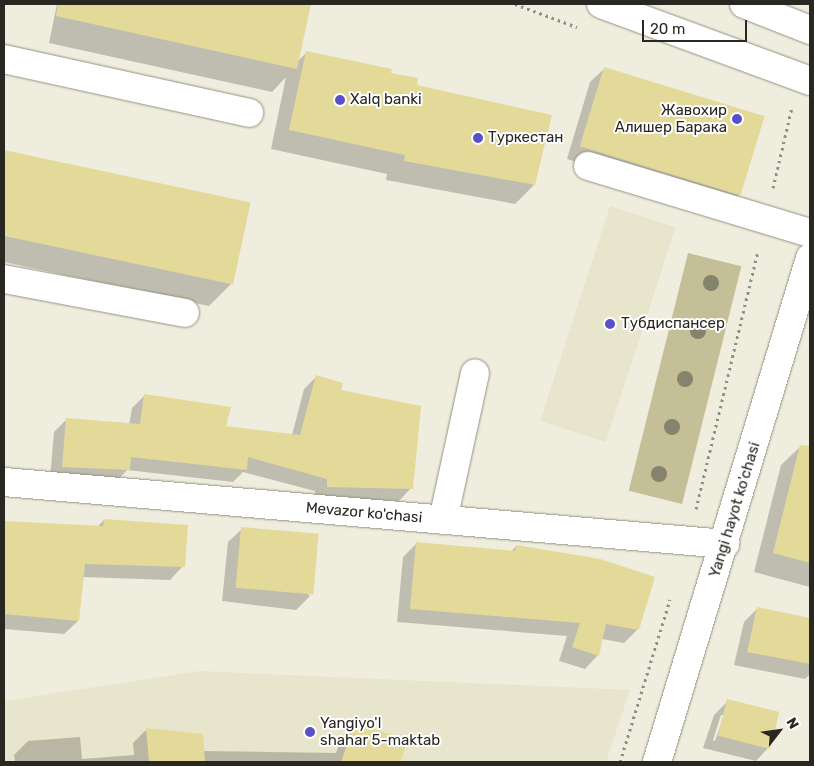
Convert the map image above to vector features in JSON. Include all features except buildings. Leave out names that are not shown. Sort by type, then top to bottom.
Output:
[{"type":"street","points":[[602,4],[806,79]]},
{"type":"street","points":[[744,4],[810,30]]},
{"type":"street","points":[[4,59],[249,113]]},
{"type":"street","points":[[588,166],[810,233]]},
{"type":"street","name":"Yangi hayot ko'chasi","points":[[657,762],[725,544],[810,258]]},
{"type":"street","points":[[4,279],[185,313]]},
{"type":"street","points":[[443,520],[475,373]]},
{"type":"street","name":"Mevazor ko'chasi","points":[[4,482],[725,544]]},
{"type":"path","points":[[688,541],[766,219],[806,79]]},
{"type":"path","points":[[620,762],[671,596]]},
{"type":"shaded area","name":"Тубдиспансер","points":[[610,206],[676,227],[606,442],[540,421]]},
{"type":"shaded area","points":[[688,253],[741,266],[682,504],[629,491]]},
{"type":"shaded area","name":"Yangiyo'l shahar 5-maktab","points":[[200,671],[630,690],[606,762],[4,762],[4,701]]},
{"type":"place","name":"Xalq banki","points":[[340,100]]},
{"type":"place","name":"Жавохир Алишер Барака","points":[[737,119]]},
{"type":"place","name":"Туркестан","points":[[478,138]]},
{"type":"place","name":"Тубдиспансер","points":[[610,324]]},
{"type":"place","name":"Yangiyo'l shahar 5-maktab","points":[[310,732]]}]
